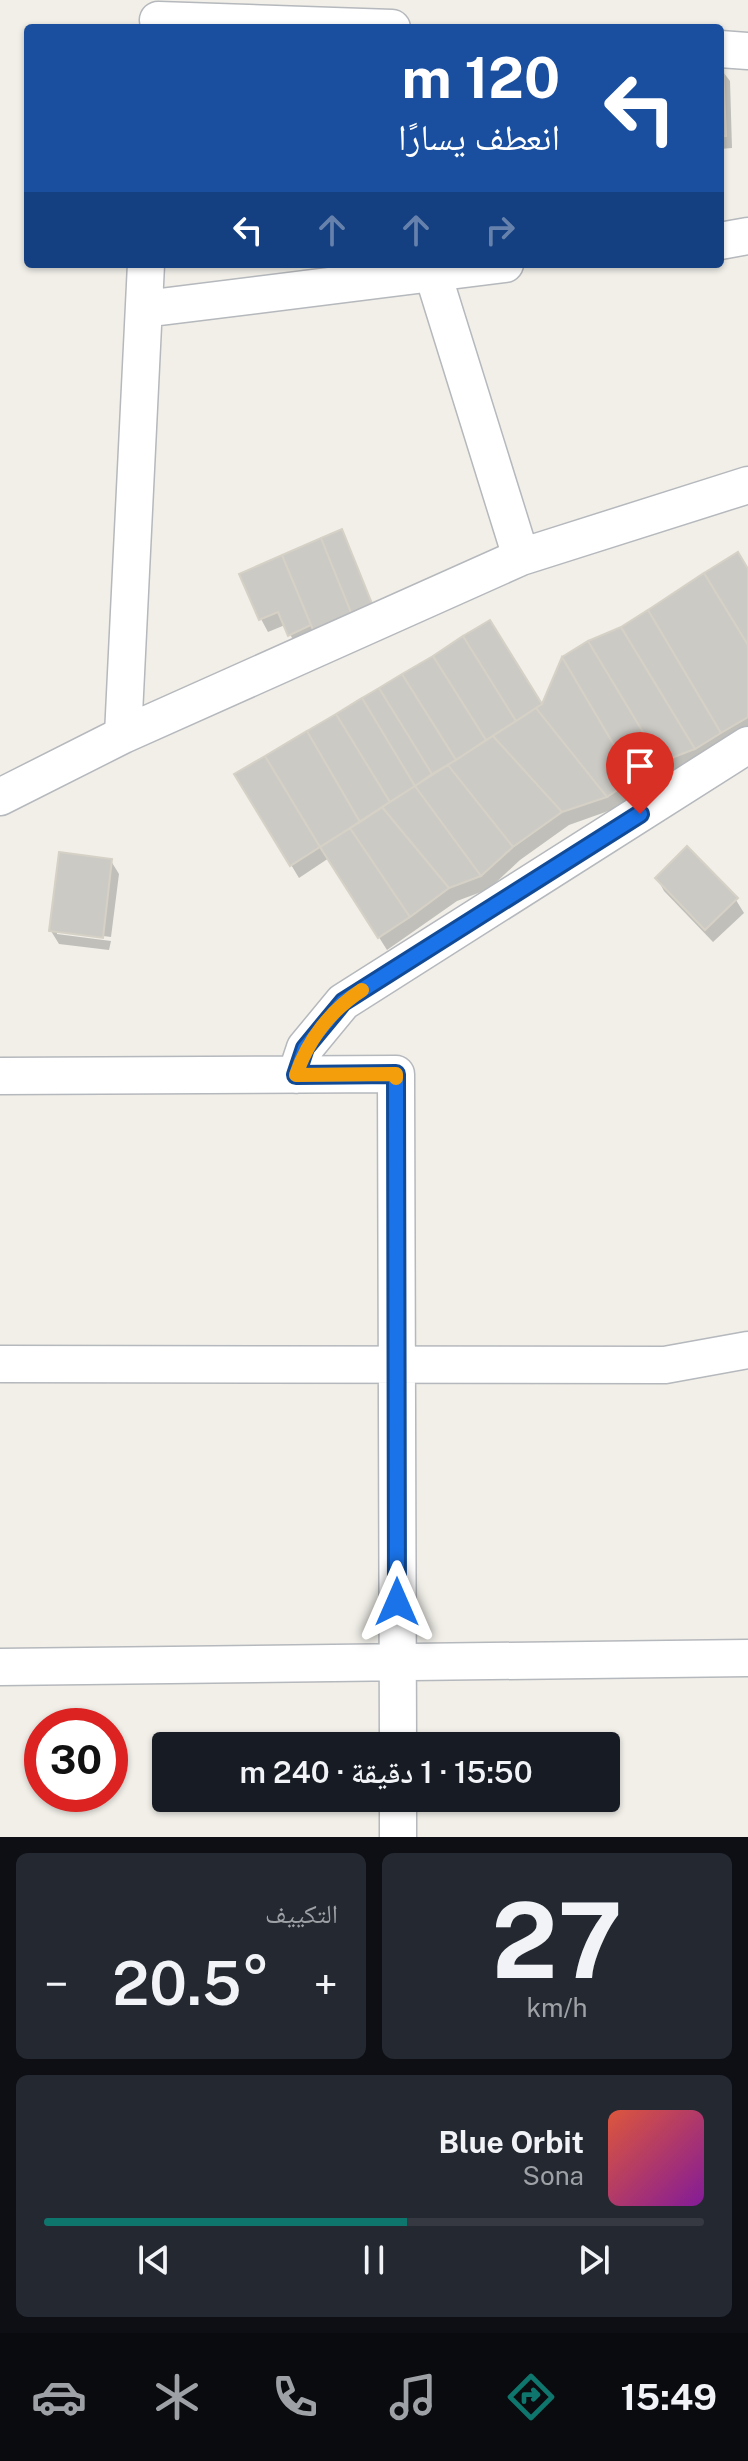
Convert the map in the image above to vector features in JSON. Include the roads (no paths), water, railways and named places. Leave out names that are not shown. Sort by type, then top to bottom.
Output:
[{"type":"street","points":[[159,16],[314,24]]},
{"type":"street","points":[[724,49],[748,51]]},
{"type":"street","points":[[724,240],[748,236]]},
{"type":"street","points":[[123,735],[146,268]]},
{"type":"street","points":[[144,309],[463,268]]},
{"type":"street","points":[[432,271],[521,557]]},
{"type":"street","points":[[0,797],[123,735],[521,557],[748,485]]},
{"type":"street","points":[[296,1075],[305,1048],[343,1002],[748,745]]},
{"type":"street","points":[[0,1076],[396,1074],[398,1732]]},
{"type":"street","points":[[0,1364],[665,1365],[748,1350]]},
{"type":"street","points":[[0,1667],[748,1658]]},
{"type":"street","points":[[398,1812],[398,1837]]}]
